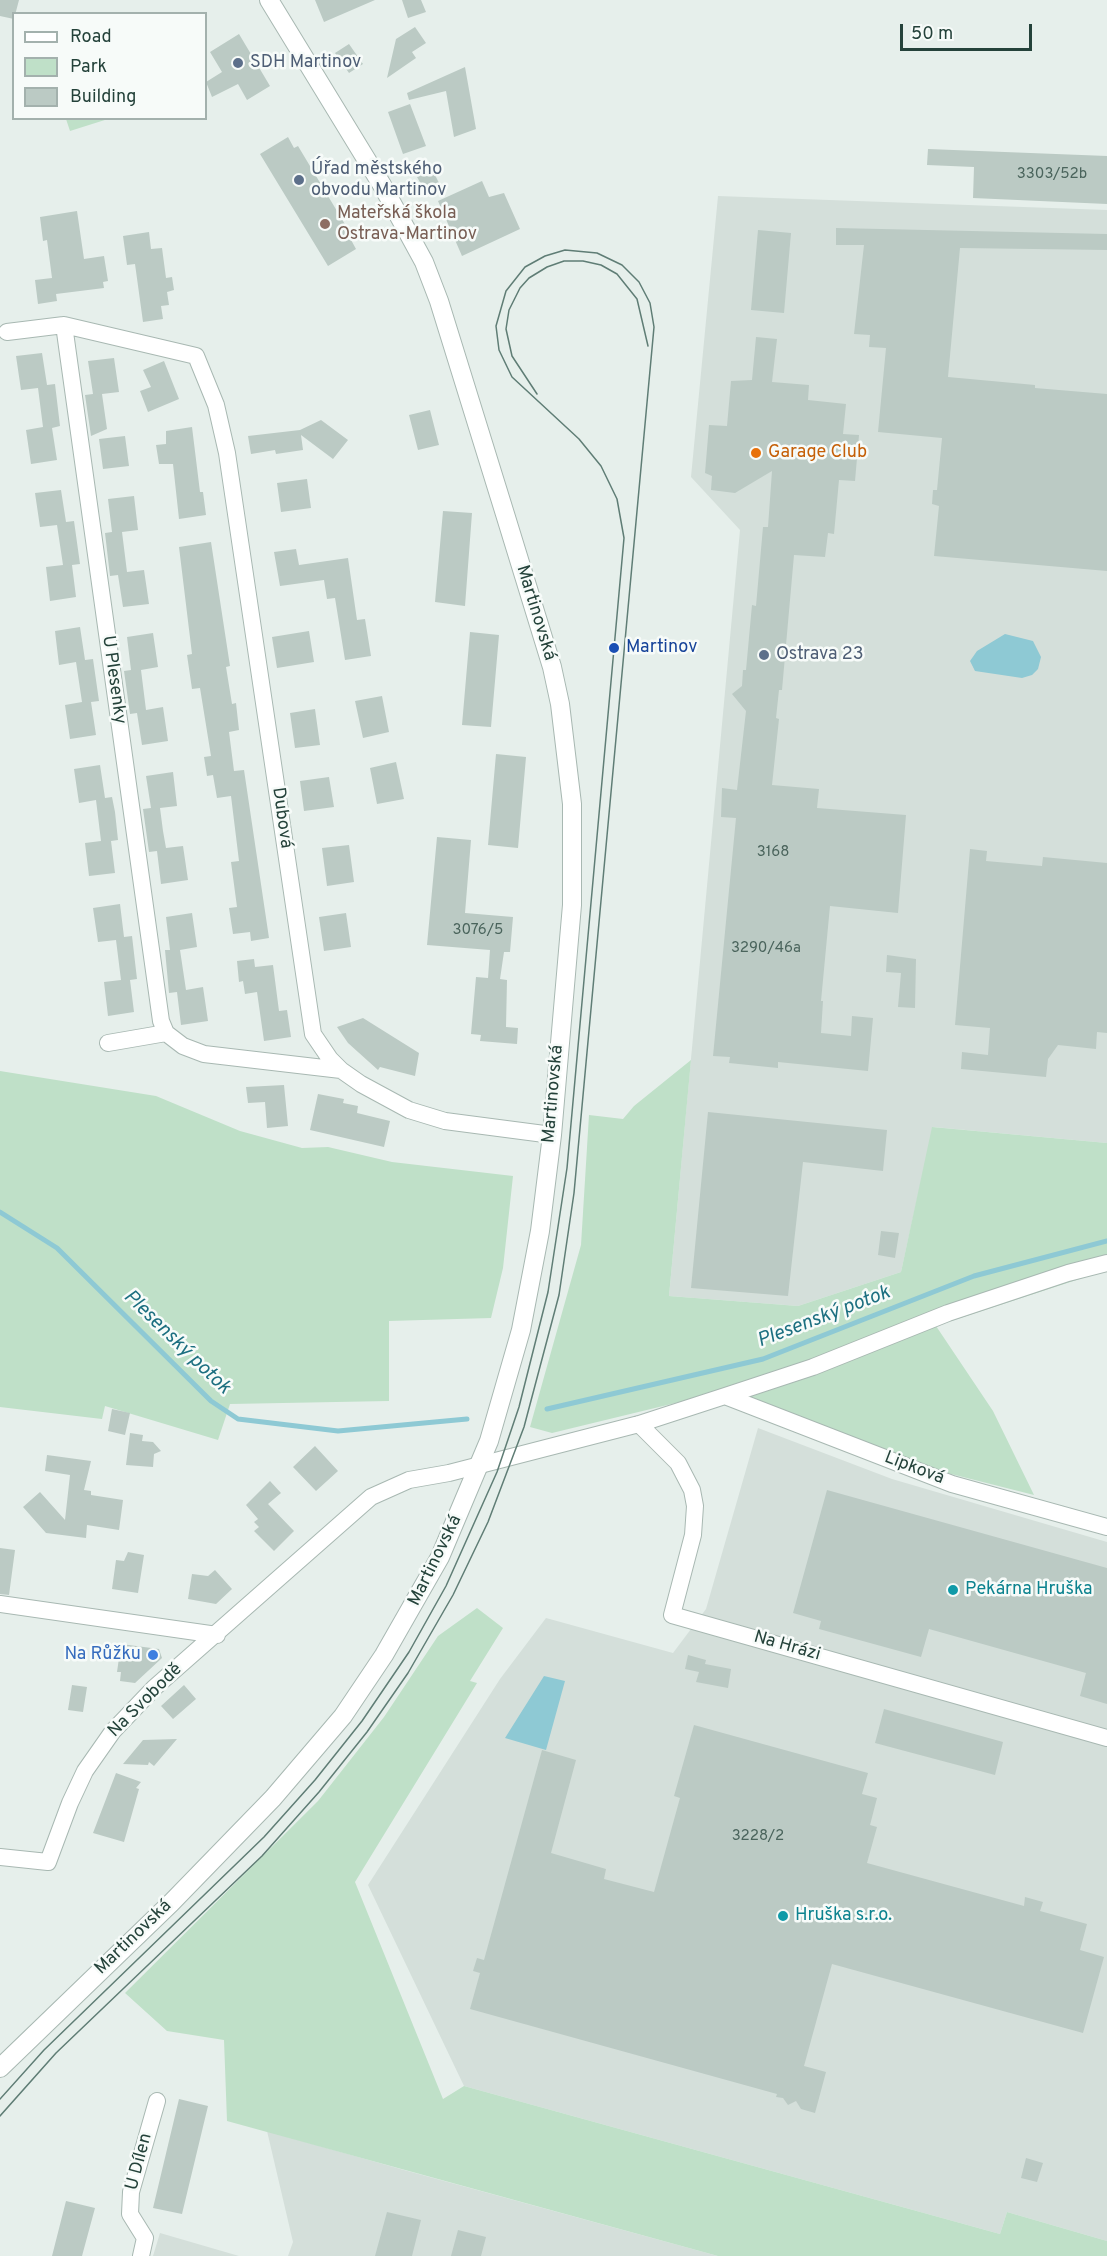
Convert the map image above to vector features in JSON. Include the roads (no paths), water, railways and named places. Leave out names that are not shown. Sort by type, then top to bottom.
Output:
[{"type":"street","name":"Martinovská","points":[[0,2068],[240,1834],[306,1763],[343,1716],[423,1590],[456,1523],[502,1401],[524,1320],[536,1261],[552,1135],[573,865],[569,762],[552,667],[442,312],[424,262],[382,185],[269,0]]},
{"type":"street","name":"Dubová","points":[[64,325],[179,350],[196,356],[222,428],[309,1015],[319,1045],[341,1070],[377,1093],[418,1112],[445,1121],[552,1135]]},
{"type":"street","points":[[7,332],[64,325]]},
{"type":"street","name":"U Plesenky","points":[[64,325],[161,1021],[166,1033]]},
{"type":"street","points":[[108,1043],[166,1033],[183,1046],[204,1054],[341,1070]]},
{"type":"street","points":[[480,1463],[639,1424],[813,1367],[948,1313],[1068,1273],[1107,1263]]},
{"type":"street","name":"Lipková","points":[[725,1396],[952,1484],[1107,1527]]},
{"type":"street","name":"Na Hrázi","points":[[639,1424],[678,1463],[686,1476],[693,1498],[693,1535],[672,1615],[1107,1738]]},
{"type":"street","name":"Na Svobodě","points":[[0,1857],[48,1862],[70,1803],[86,1771],[113,1731],[154,1688],[371,1497],[409,1480],[449,1473],[480,1463]]},
{"type":"street","points":[[0,1604],[216,1635]]},
{"type":"street","name":"U Dílen","points":[[141,2256],[145,2238],[130,2214],[131,2192],[157,2101]]},
{"type":"water","points":[[1005,634],[1033,641],[1041,657],[1038,669],[1032,675],[1022,678],[975,671],[970,661],[977,651]]},
{"type":"water","points":[[544,1676],[565,1681],[546,1750],[505,1738]]},
{"type":"waterway","name":"Plesenský potok","points":[[0,1212],[57,1248],[211,1401],[238,1419],[338,1431],[467,1419]]},
{"type":"waterway","name":"Plesenský potok","points":[[547,1409],[763,1359],[974,1276],[1107,1241]]},
{"type":"tram line","points":[[0,2099],[44,2050],[264,1837],[315,1780],[362,1721],[409,1652],[446,1586],[497,1472],[519,1407],[548,1292],[567,1168],[624,538],[617,499],[601,466],[579,439],[512,377],[499,350],[496,326],[506,291],[525,267],[545,256],[565,250],[597,253],[622,265],[639,282],[650,303],[654,327],[574,1193],[559,1295],[524,1427],[488,1522],[453,1595],[408,1673],[367,1732],[319,1792],[262,1856],[56,2053],[0,2116]]},
{"type":"tram line","points":[[537,394],[512,356],[506,329],[509,310],[520,288],[529,278],[547,267],[564,261],[583,261],[601,265],[617,274],[637,299],[648,346]]},
{"type":"place","name":"SDH Martinov","points":[[238,63]]},
{"type":"place","name":"Úřad městského obvodu Martinov","points":[[299,180]]},
{"type":"place","name":"Mateřská škola Ostrava-Martinov","points":[[325,224]]},
{"type":"place","name":"Garage Club","points":[[756,453]]},
{"type":"place","name":"Martinov","points":[[614,648]]},
{"type":"place","name":"Ostrava 23","points":[[764,655]]},
{"type":"place","name":"Pekárna Hruška","points":[[953,1590]]},
{"type":"place","name":"Na Růžku","points":[[153,1655]]},
{"type":"place","name":"Hruška s.r.o.","points":[[783,1916]]}]
